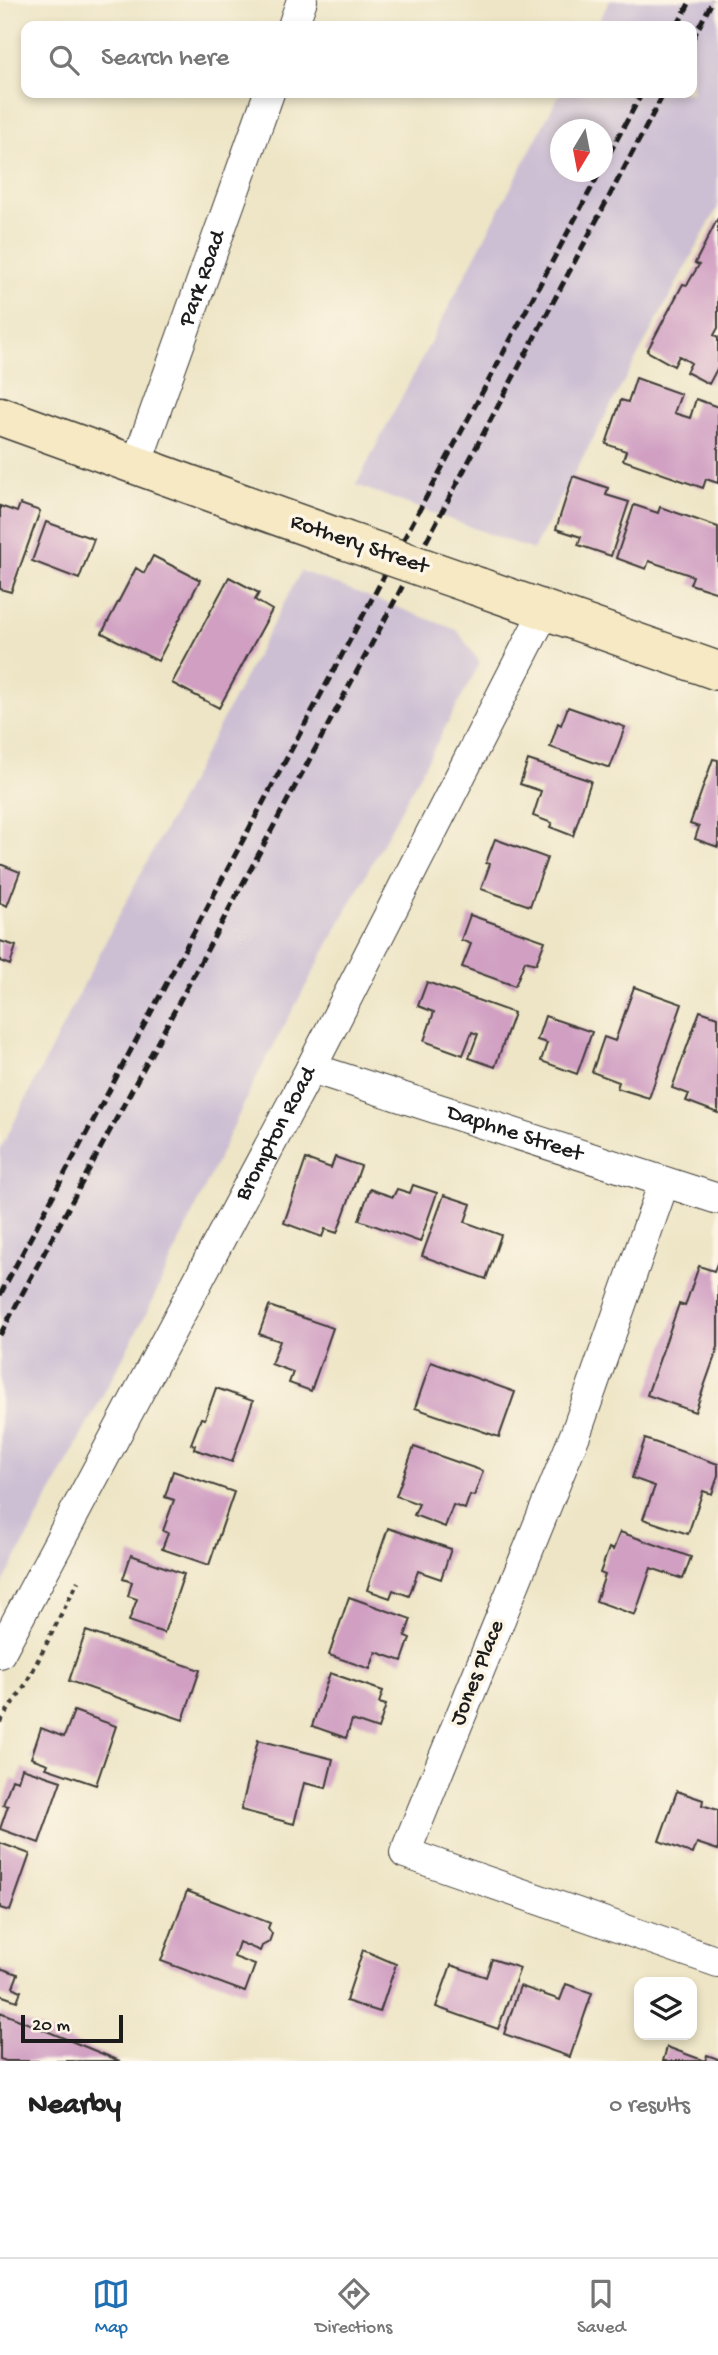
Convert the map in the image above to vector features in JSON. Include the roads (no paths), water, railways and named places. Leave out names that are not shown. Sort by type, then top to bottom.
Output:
[{"type":"main road","name":"Rothery Street","points":[[0,416],[718,671]]},
{"type":"street","points":[[295,21],[302,0]]},
{"type":"street","name":"Park Road","points":[[136,465],[267,98]]},
{"type":"street","name":"Brompton Road","points":[[0,1653],[311,1068],[545,610]]},
{"type":"street","name":"Daphne Street","points":[[311,1068],[718,1199]]},
{"type":"street","name":"Jones Place","points":[[664,1182],[577,1430],[405,1853],[718,1962]]},
{"type":"railway","points":[[680,21],[691,0]]},
{"type":"railway","points":[[697,30],[713,0]]},
{"type":"railway","points":[[613,147],[639,98]]},
{"type":"railway","points":[[0,1335],[661,98]]},
{"type":"railway","points":[[0,1295],[595,182]]}]
